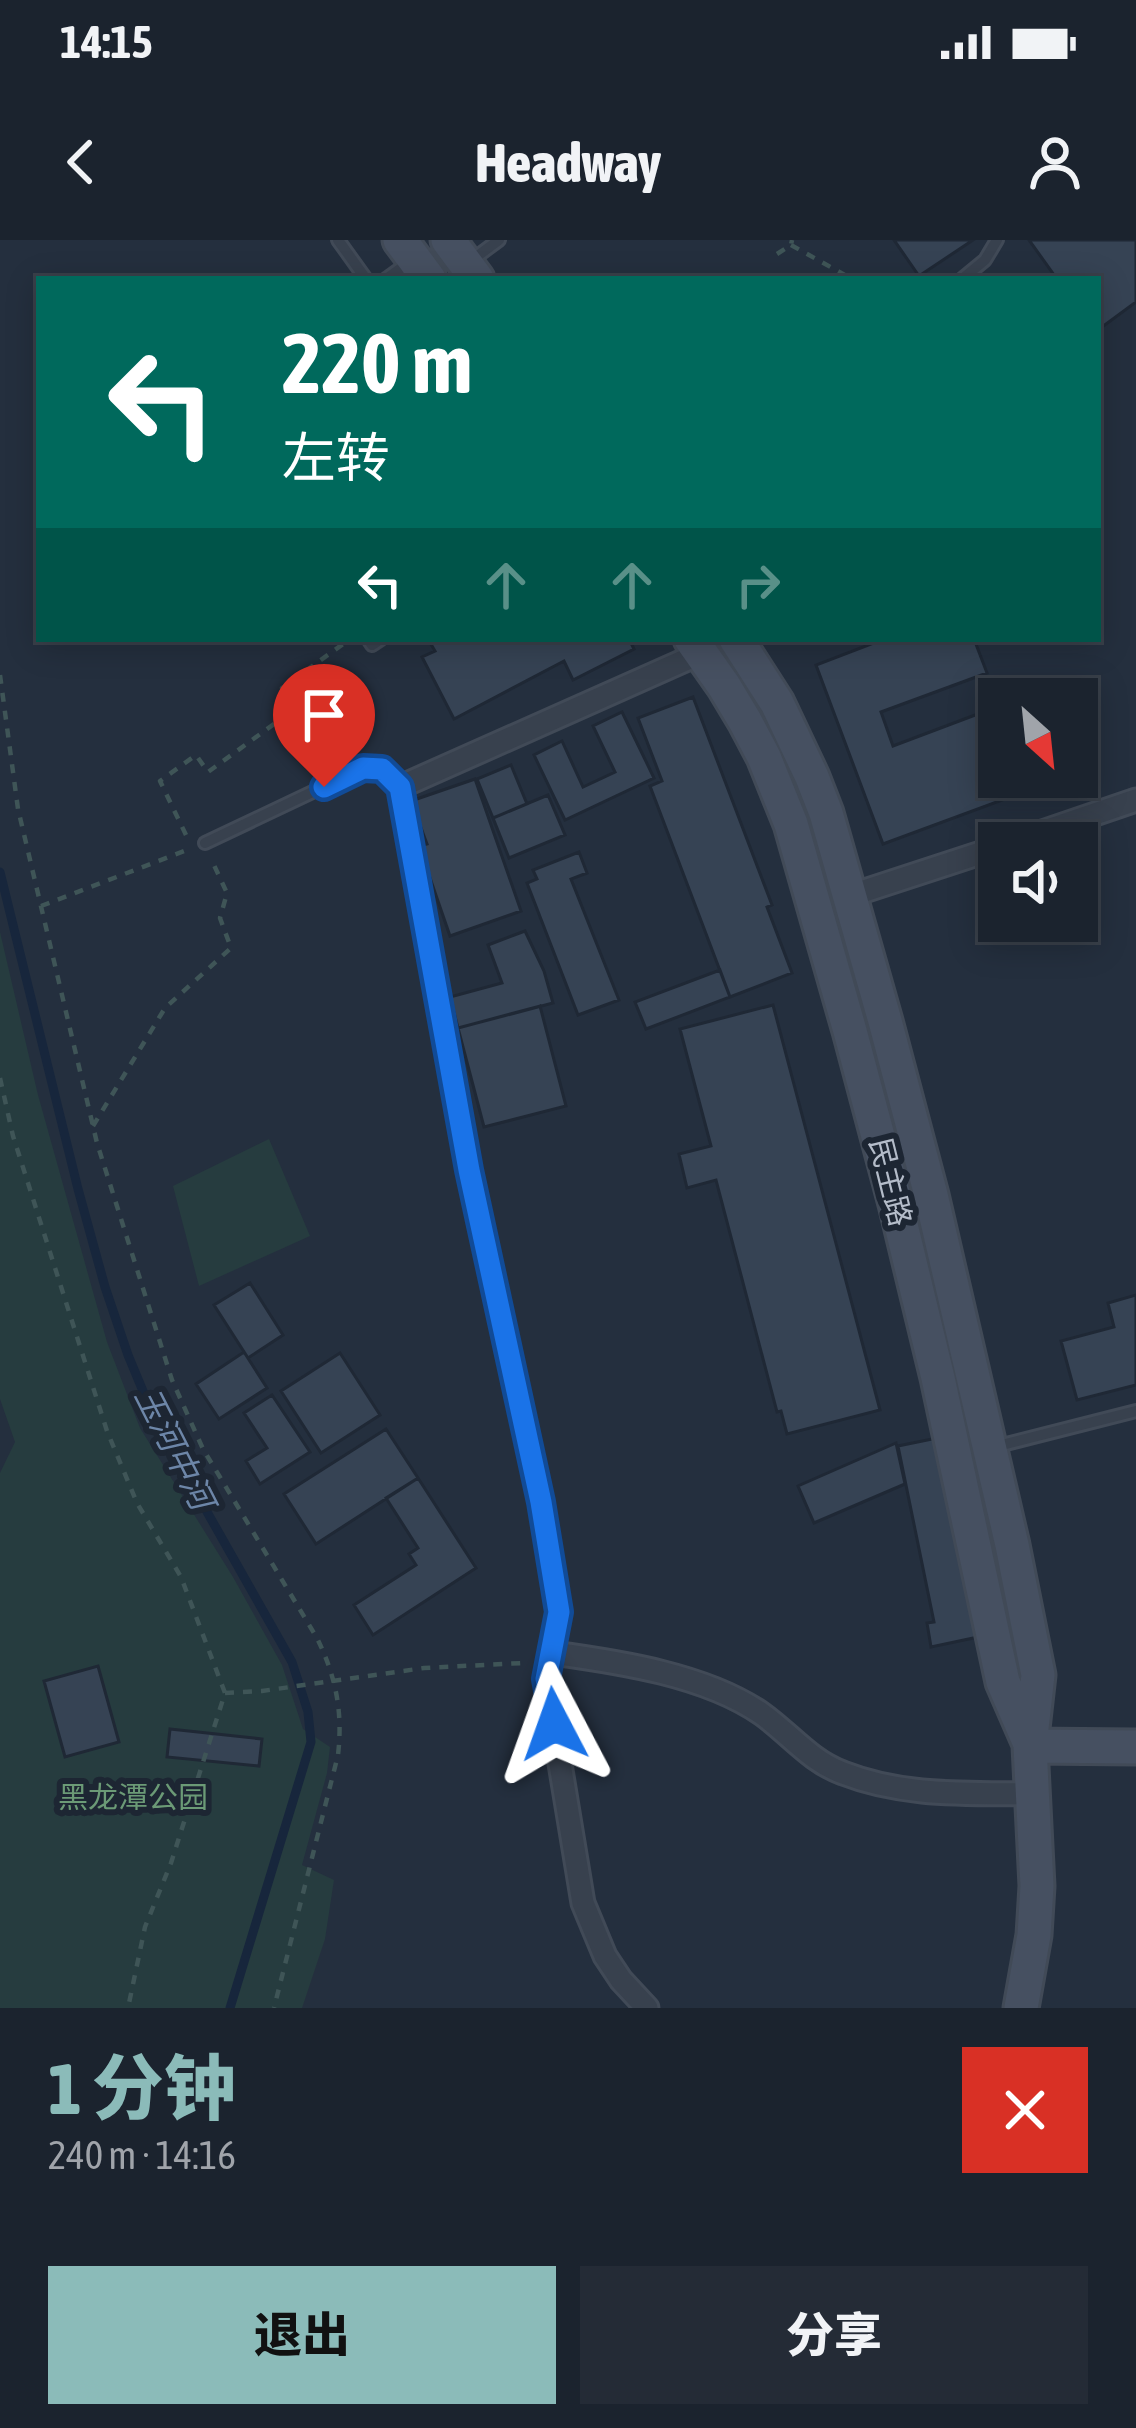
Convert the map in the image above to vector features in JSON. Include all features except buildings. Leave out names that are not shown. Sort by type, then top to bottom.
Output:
[{"type":"main road","name":"民主路","points":[[738,642],[797,741],[826,813],[931,1195],[1038,1675],[1030,1746],[1034,1935],[1021,2008]]},
{"type":"main road","name":"民主路","points":[[696,646],[745,721],[790,824],[896,1204],[1003,1682],[1030,1746]]},
{"type":"main road","points":[[1030,1746],[1136,1747]]},
{"type":"street","points":[[647,2008],[605,1955],[583,1903],[546,1679],[559,1612],[541,1502],[469,1170],[400,787],[696,646]]},
{"type":"street","points":[[1072,822],[1136,800]]},
{"type":"street","points":[[849,896],[978,854]]},
{"type":"street","points":[[551,1657],[625,1662],[711,1690],[760,1713],[820,1763],[863,1780],[913,1792],[1033,1794]]},
{"type":"lane","points":[[338,240],[364,276]]},
{"type":"lane","points":[[463,261],[499,240]]},
{"type":"lane","points":[[966,276],[985,260],[997,240]]},
{"type":"lane","points":[[205,843],[363,768],[382,769],[400,787]]},
{"type":"lane","points":[[990,1448],[1136,1411]]},
{"type":"path","points":[[777,254],[791,242],[847,276]]},
{"type":"path","points":[[41,906],[191,848],[160,781],[196,755],[208,772],[296,708],[282,688],[346,642]]},
{"type":"path","points":[[0,675],[18,808],[93,1126],[172,1381],[188,1419],[317,1638],[340,1708],[338,1755],[274,2008]]},
{"type":"path","points":[[93,1126],[165,1008],[231,948],[220,918],[227,893],[205,843]]},
{"type":"path","points":[[0,1078],[13,1136],[107,1431],[137,1503],[182,1577],[225,1693],[171,1864],[145,1927],[128,2008]]},
{"type":"path","points":[[225,1693],[551,1657]]},
{"type":"green space","name":"黑龙潭公园","points":[[0,932],[38,1095],[107,1342],[140,1428],[282,1665],[303,1729],[330,1747],[302,1865],[334,1880],[325,1939],[302,2008],[0,2008],[0,1473],[15,1442],[0,1399]]},
{"type":"green space","points":[[269,1139],[310,1236],[199,1286],[173,1186]]},
{"type":"waterway","name":"玉河中河","points":[[0,872],[78,1189],[128,1355],[155,1420],[292,1662],[308,1712],[311,1742],[230,2008]]},
{"type":"route","points":[[324,787],[363,768],[382,769],[400,787],[469,1170],[541,1502],[559,1612],[546,1679],[554,1724]]}]
